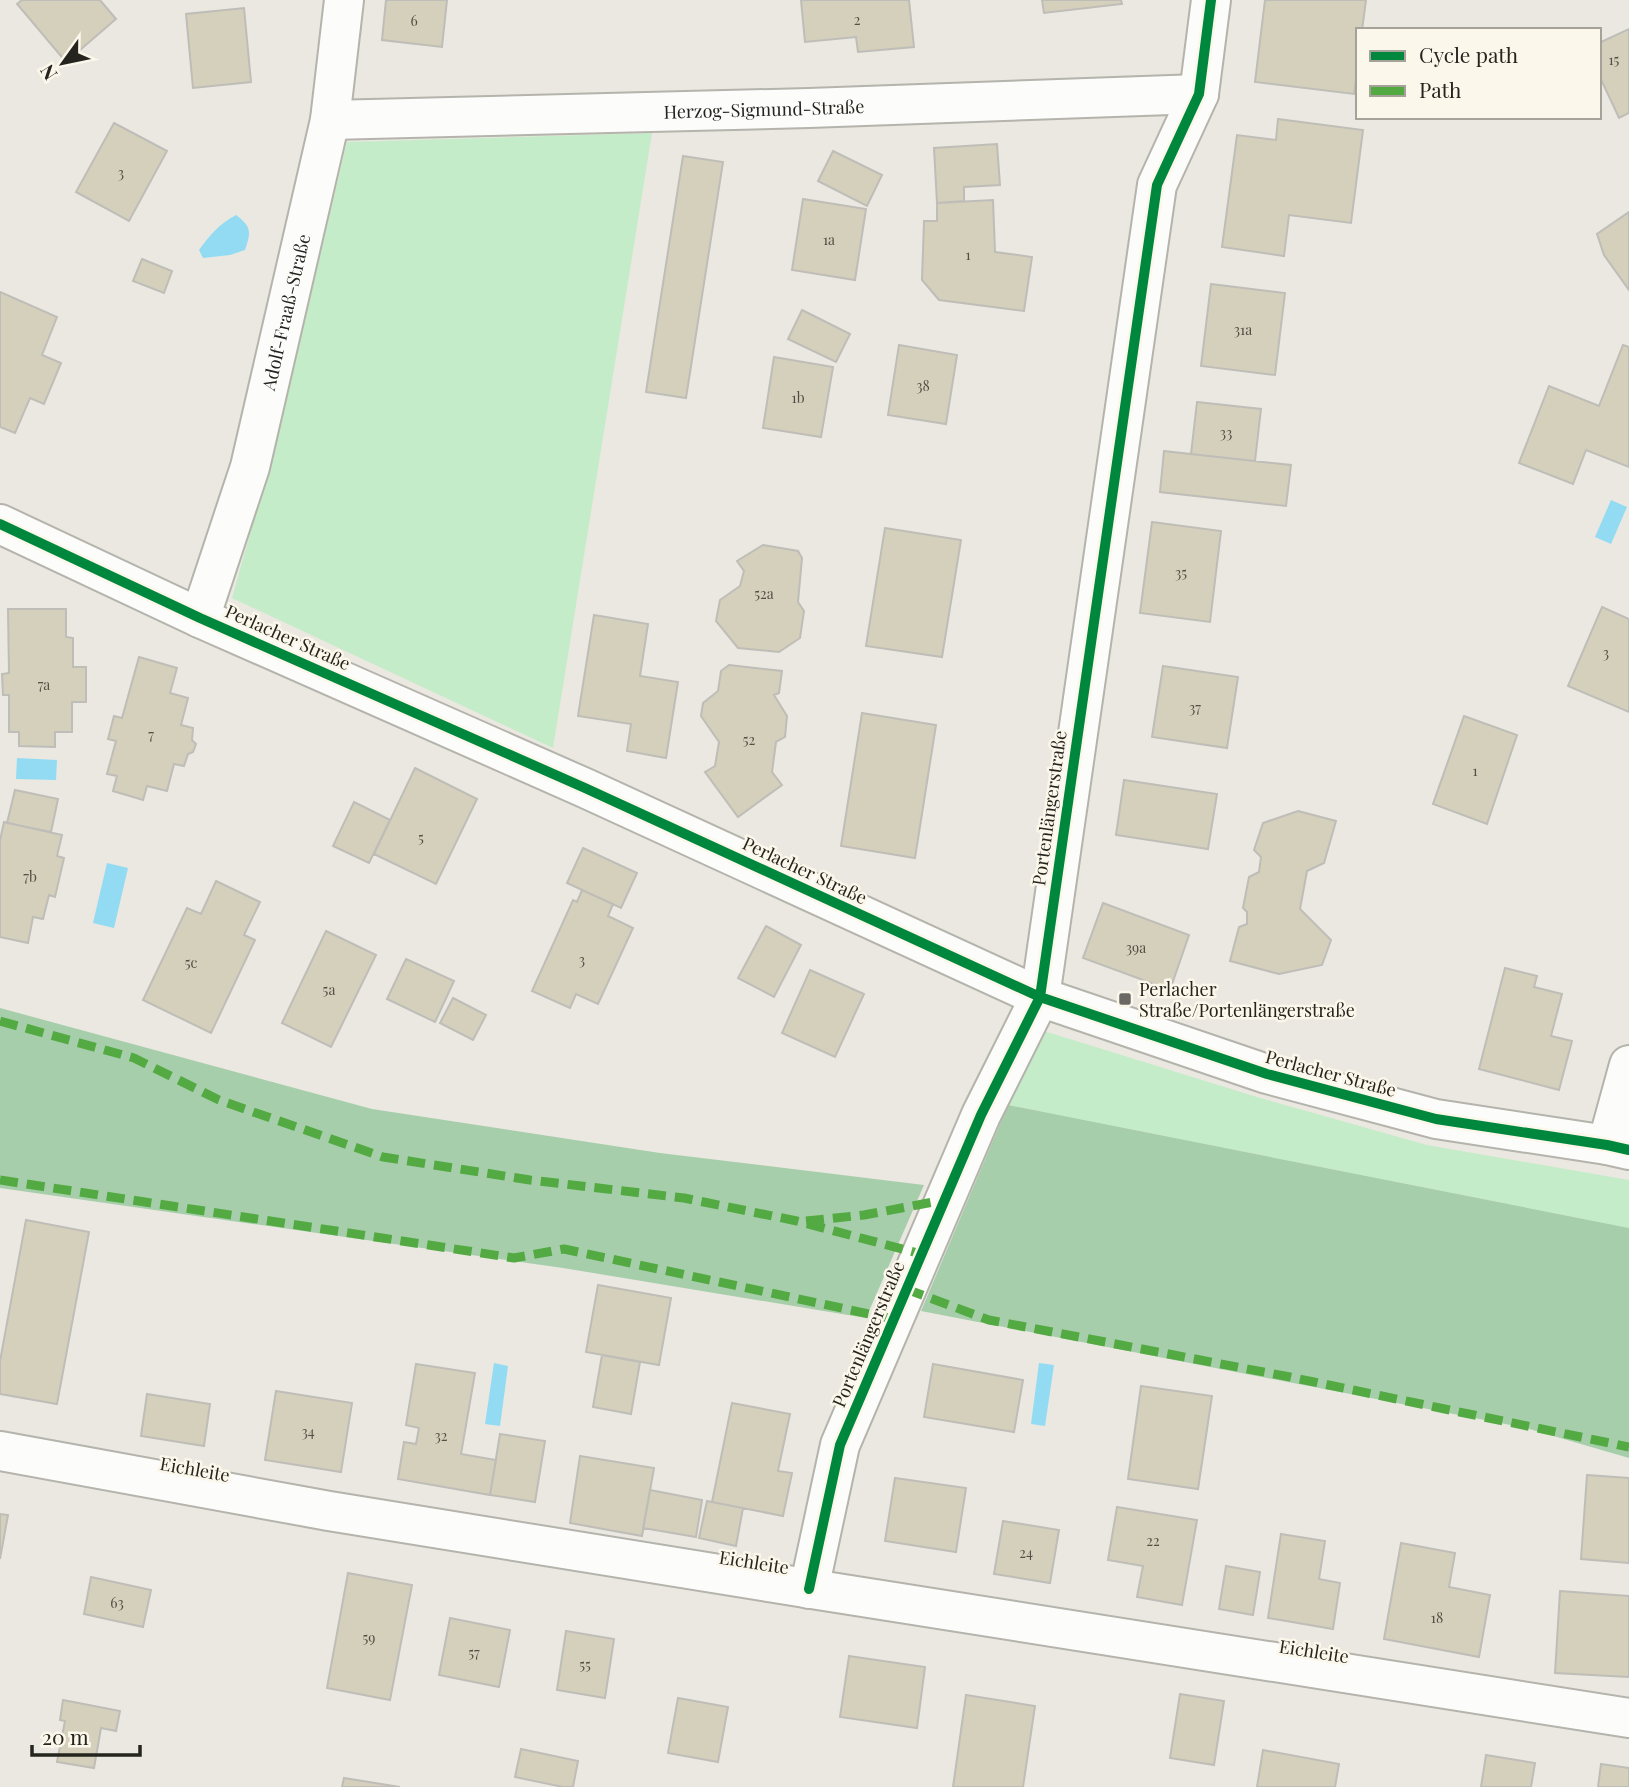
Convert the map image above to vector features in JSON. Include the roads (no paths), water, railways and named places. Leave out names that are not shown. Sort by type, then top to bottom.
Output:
[{"type":"street","name":"Adolf-Fraaß-Straße","points":[[200,618],[250,467],[330,120],[344,0]]},
{"type":"street","name":"Portenlängerstraße","points":[[809,1589],[840,1445],[981,1115],[1040,997],[1157,185],[1199,94],[1211,0]]},
{"type":"street","name":"Herzog-Sigmund-Straße","points":[[330,120],[808,108],[1199,94]]},
{"type":"street","name":"Perlacher Straße","points":[[0,524],[200,618],[585,788],[1040,997],[1267,1074],[1423,1115],[1618,1147]]},
{"type":"street","points":[[1618,1147],[1629,1065]]},
{"type":"street","name":"Eichleite","points":[[0,1451],[329,1511],[1629,1718]]},
{"type":"water","points":[[236,215],[249,230],[245,250],[230,255],[203,258],[199,250],[220,226]]},
{"type":"water","points":[[1611,500],[1627,507],[1611,544],[1595,537]]},
{"type":"water","points":[[17,758],[57,760],[56,780],[16,779]]},
{"type":"water","points":[[107,863],[128,868],[114,928],[93,923]]},
{"type":"water","points":[[494,1363],[508,1366],[500,1426],[485,1424]]},
{"type":"water","points":[[1039,1363],[1054,1365],[1045,1426],[1031,1424]]},
{"type":"place","name":"Perlacher Straße/Portenlängerstraße","points":[[1125,999]]}]
